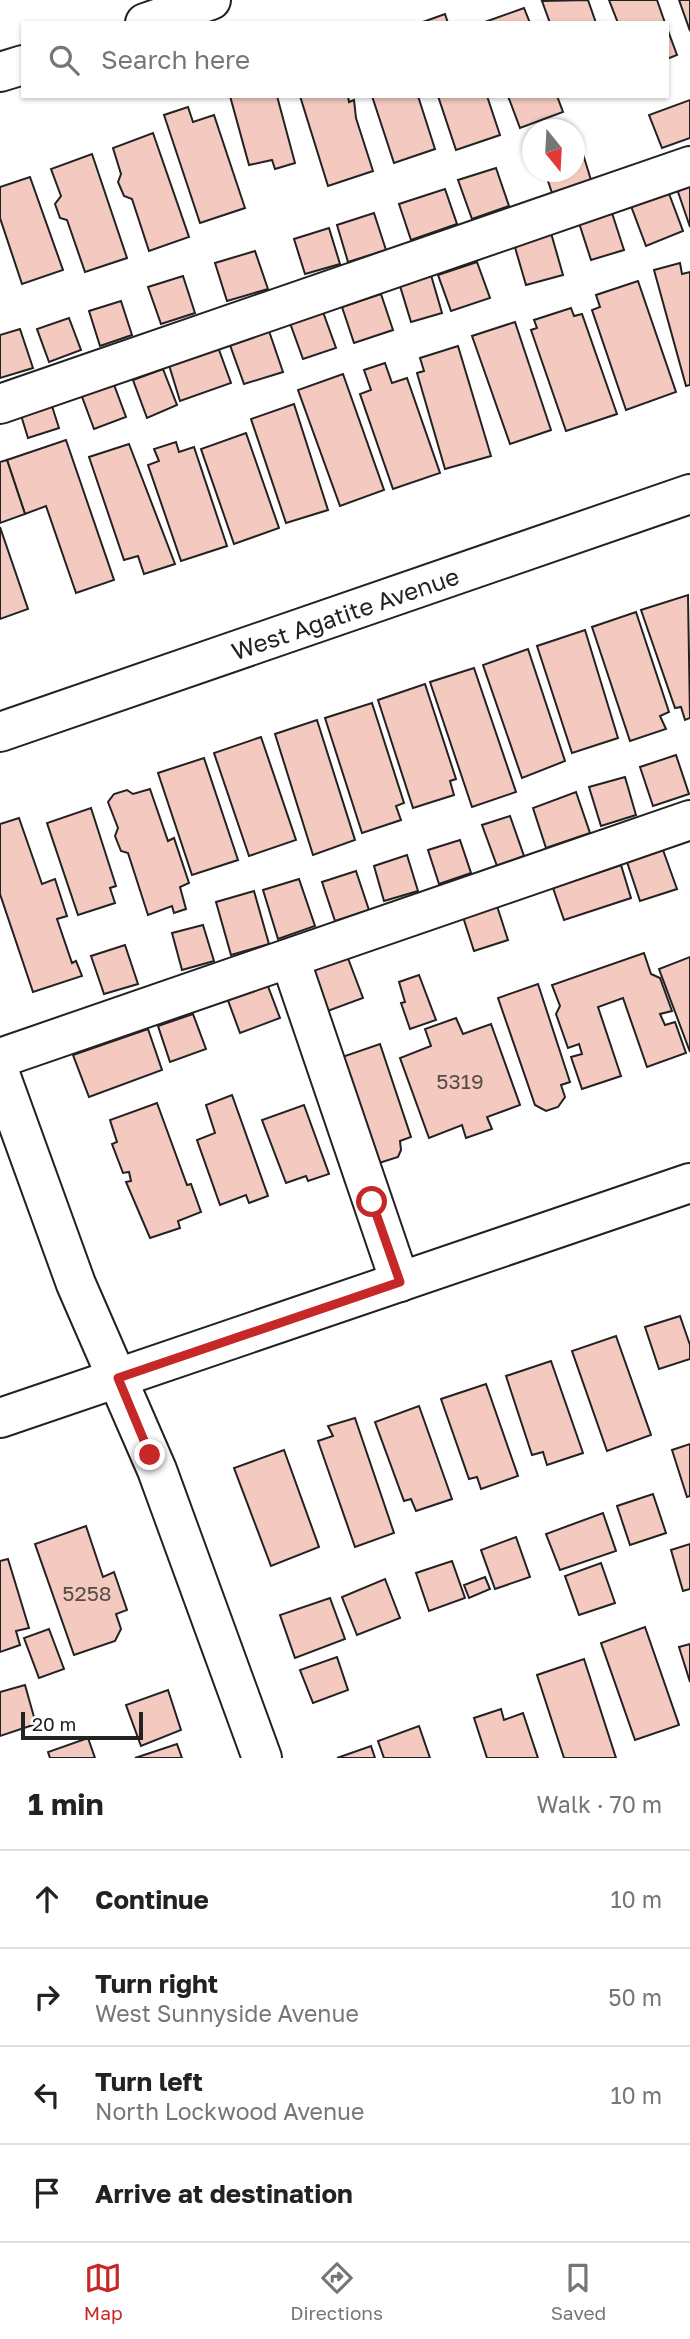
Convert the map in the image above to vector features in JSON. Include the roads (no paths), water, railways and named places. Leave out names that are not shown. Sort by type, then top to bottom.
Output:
[{"type":"street","points":[[151,21],[211,0]]},
{"type":"street","points":[[0,72],[21,66]]},
{"type":"street","points":[[0,404],[690,166]]},
{"type":"street","name":"West Agatite Avenue","points":[[0,732],[690,494]]},
{"type":"street","points":[[0,1058],[690,820]]},
{"type":"street","points":[[290,958],[400,1282]]},
{"type":"street","points":[[0,1074],[76,1284],[157,1470],[262,1758]]},
{"type":"street","points":[[0,1418],[690,1183]]}]
